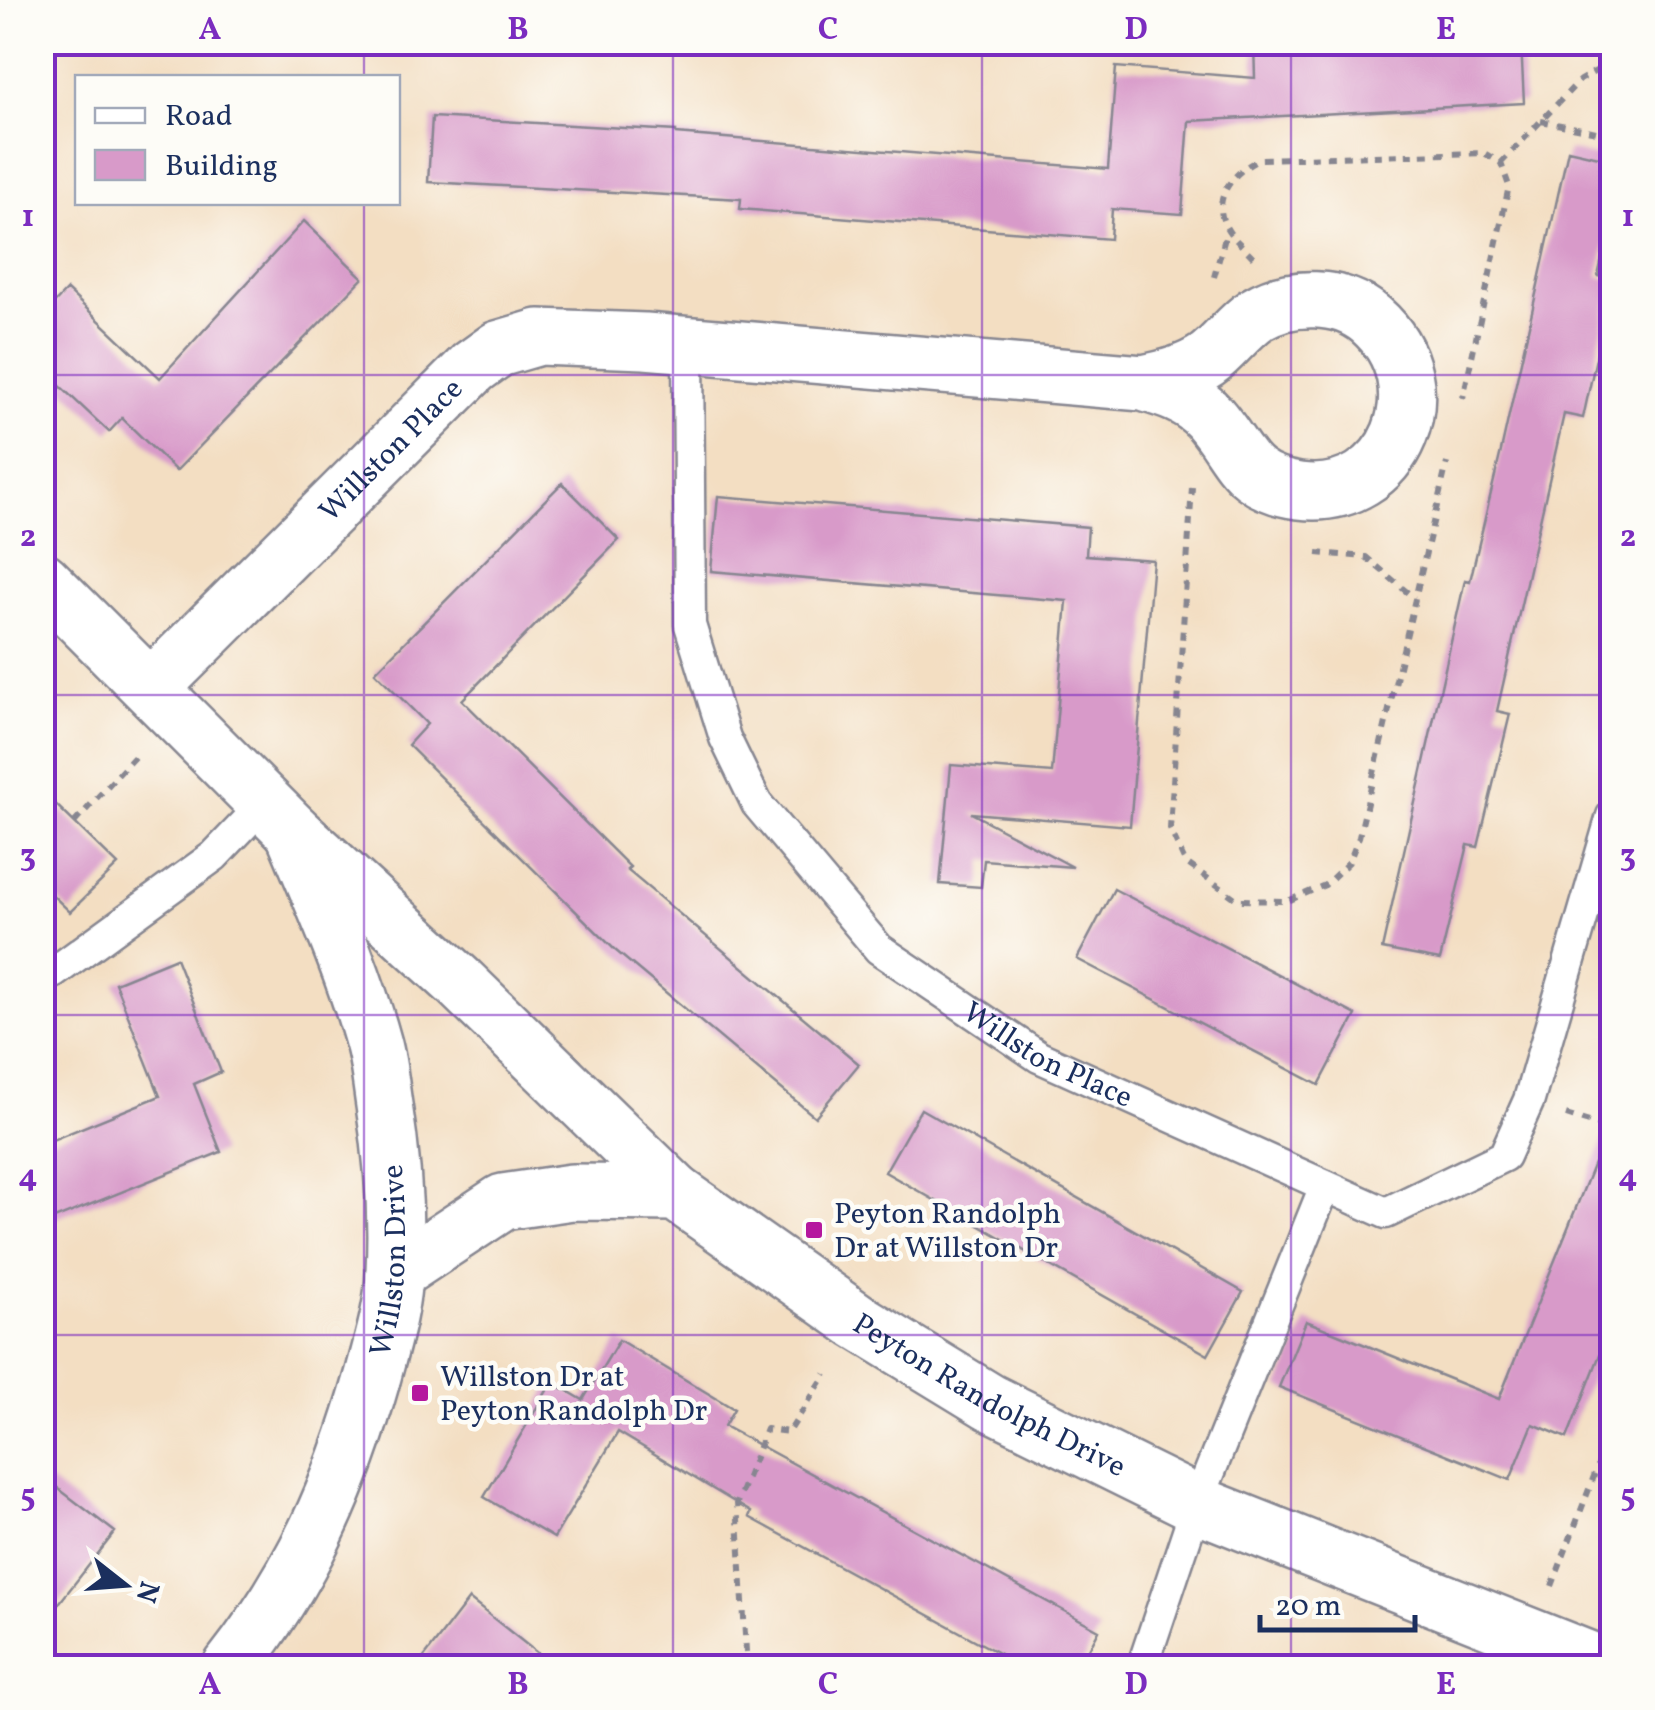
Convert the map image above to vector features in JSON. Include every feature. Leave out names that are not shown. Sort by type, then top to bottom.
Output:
[{"type":"street","name":"Willston Place","points":[[151,688],[473,367],[498,349],[540,337],[688,344],[1143,383],[1179,394],[1208,416],[1241,464],[1262,480],[1299,491],[1327,490],[1352,482],[1380,464],[1396,442],[1406,417],[1409,390],[1403,362],[1390,338],[1368,317],[1342,304],[1314,299],[1281,303],[1256,316],[1206,360],[1166,379],[1143,383]]},
{"type":"street","points":[[42,580],[279,817]]},
{"type":"street","name":"Peyton Randolph Drive","points":[[279,817],[458,982],[676,1193],[859,1322],[990,1402],[1197,1504],[1610,1668]]},
{"type":"street","name":"Willston Drive","points":[[230,1668],[267,1620],[316,1537],[334,1494],[352,1450],[371,1381],[394,1274],[394,1164],[374,1046],[341,946],[279,817]]},
{"type":"street","points":[[394,1274],[503,1202],[572,1192],[676,1193]]},
{"type":"lane","name":"Willston Place","points":[[688,344],[690,625],[725,738],[757,804],[879,948],[1039,1058],[1386,1213],[1504,1156],[1529,1100],[1612,816]]},
{"type":"lane","points":[[53,973],[214,856],[279,817]]},
{"type":"lane","points":[[1142,1668],[1197,1504],[1325,1186]]},
{"type":"path","points":[[1501,163],[1580,80],[1612,62]]},
{"type":"path","points":[[1541,121],[1612,135]]},
{"type":"path","points":[[1211,290],[1227,230]]},
{"type":"path","points":[[1317,552],[1366,557],[1415,599]]},
{"type":"path","points":[[74,822],[136,755]]},
{"type":"path","points":[[747,1668],[737,1502],[766,1429],[789,1432],[826,1374]]},
{"type":"path","points":[[1532,1637],[1612,1429]]},
{"type":"building","points":[[1254,42],[1521,42],[1524,103],[1189,121],[1182,214],[1112,209],[1110,239],[740,209],[741,199],[428,182],[432,117],[676,131],[1108,169],[1116,67],[1255,78]]},
{"type":"building","points":[[1568,150],[1612,160],[1612,214],[1598,276],[1612,280],[1612,284],[1583,418],[1564,414],[1497,711],[1510,714],[1478,847],[1468,845],[1440,960],[1382,949],[1465,580],[1470,581],[1501,451]]},
{"type":"building","points":[[304,221],[363,278],[176,471],[122,418],[109,432],[42,369],[42,316],[67,290],[160,378]]},
{"type":"building","points":[[562,483],[619,540],[462,700],[630,867],[627,870],[859,1064],[815,1117],[615,950],[408,745],[427,724],[375,672]]},
{"type":"building","points":[[718,496],[1088,527],[1086,555],[1153,560],[1130,826],[971,813],[1073,867],[984,860],[981,887],[940,884],[951,765],[1052,773],[1067,601],[711,571]]},
{"type":"building","points":[[42,791],[118,865],[70,912],[42,885]]},
{"type":"building","points":[[1114,889],[1356,1015],[1319,1085],[1077,959]]},
{"type":"building","points":[[176,958],[221,1072],[194,1084],[221,1152],[42,1224],[42,1144],[160,1096],[115,983]]},
{"type":"building","points":[[921,1109],[1243,1292],[1208,1355],[885,1172]]},
{"type":"building","points":[[1611,1121],[1612,1324],[1567,1438],[1533,1424],[1510,1480],[1279,1387],[1306,1321],[1499,1399]]},
{"type":"building","points":[[619,1340],[734,1409],[724,1426],[1099,1630],[1079,1668],[1026,1668],[749,1517],[751,1512],[618,1432],[554,1538],[484,1497],[552,1382],[583,1400]]},
{"type":"building","points":[[42,1476],[115,1532],[42,1625]]},
{"type":"building","points":[[469,1599],[556,1668],[416,1668]]},
{"type":"place","name":"Peyton Randolph Dr at Willston Dr","points":[[814,1230]]},
{"type":"place","name":"Willston Dr at Peyton Randolph Dr","points":[[420,1393]]}]
